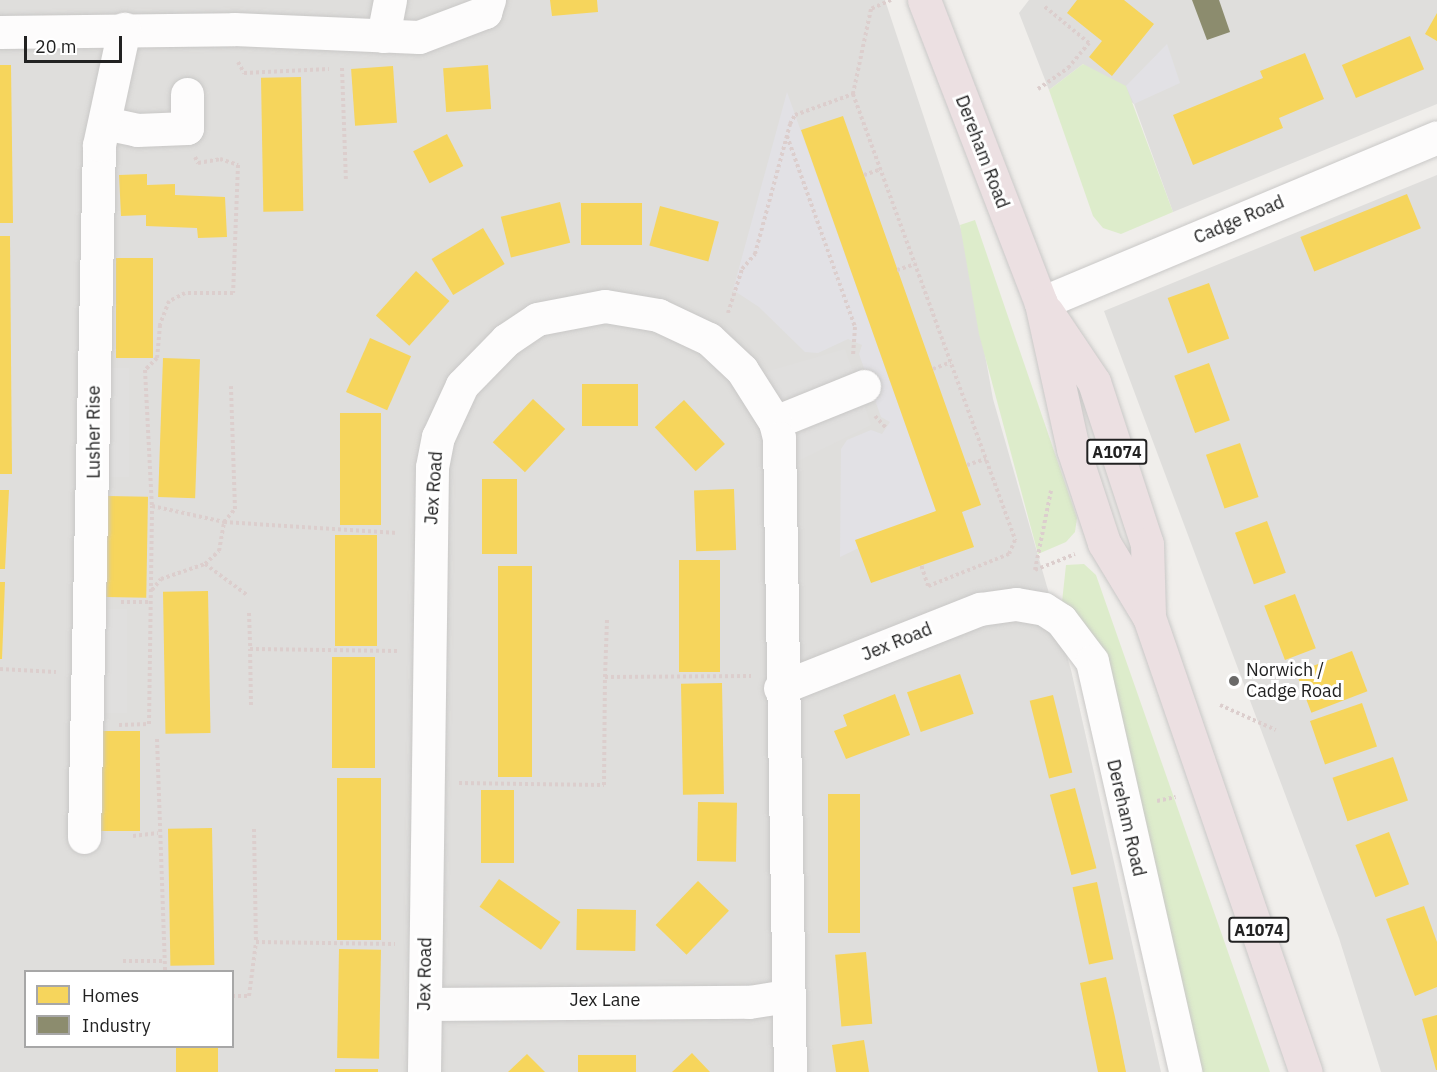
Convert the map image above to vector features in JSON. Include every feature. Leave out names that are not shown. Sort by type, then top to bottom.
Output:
[{"type":"highway","name":"Dereham Road","points":[[924,0],[1041,303],[1073,448],[1104,543],[1149,617],[1211,789],[1306,1072]]},
{"type":"highway","name":"Dereham Road","points":[[1041,303],[1094,382],[1147,544],[1149,617]]},
{"type":"street","points":[[383,0],[383,36]]},
{"type":"street","points":[[383,36],[390,0]]},
{"type":"street","points":[[0,32],[124,29],[418,37],[454,26],[485,12],[489,0]]},
{"type":"street","name":"Lusher Rise","points":[[84,837],[90,673],[99,145],[124,29]]},
{"type":"street","points":[[105,123],[137,130],[187,128],[187,94]]},
{"type":"street","name":"Cadge Road","points":[[1041,303],[1437,137]]},
{"type":"street","name":"Jex Road","points":[[424,1072],[432,467],[448,407],[483,360],[529,324],[568,310],[605,306],[674,320],[717,346],[742,370],[775,422],[783,464],[780,682],[785,996],[790,1072]]},
{"type":"street","points":[[775,422],[864,386]]},
{"type":"street","name":"Jex Road","points":[[780,682],[980,609],[1017,604]]},
{"type":"street","name":"Dereham Road","points":[[1017,604],[1044,609],[1060,620],[1092,661],[1185,1072]]},
{"type":"street","name":"Jex Lane","points":[[425,1004],[749,1002],[785,996]]},
{"type":"path","points":[[892,0],[871,9],[853,94],[1015,540],[1009,554],[928,585],[921,565]]},
{"type":"path","points":[[1038,89],[1068,68],[1089,43],[1044,6]]},
{"type":"path","points":[[244,73],[344,68],[345,182]]},
{"type":"path","points":[[717,346],[742,269],[755,254],[787,136],[795,115],[853,94]]},
{"type":"path","points":[[787,136],[855,327],[850,349]]},
{"type":"path","points":[[133,725],[149,724],[152,506],[145,370],[157,358],[169,301],[185,293],[233,293],[237,165],[220,159],[198,163],[191,148]]},
{"type":"path","points":[[864,175],[881,169]]},
{"type":"path","points":[[897,270],[915,264]]},
{"type":"path","points":[[933,369],[951,362]]},
{"type":"path","points":[[152,590],[161,579],[205,564],[219,551],[224,522],[235,509],[231,386]]},
{"type":"path","points":[[877,422],[886,428]]},
{"type":"path","points":[[967,465],[986,459]]},
{"type":"path","points":[[1017,604],[1035,570],[1054,479]]},
{"type":"path","points":[[152,506],[224,522],[431,534]]},
{"type":"path","points":[[1035,570],[1104,543]]},
{"type":"path","points":[[205,564],[247,595]]},
{"type":"path","points":[[139,602],[150,602]]},
{"type":"path","points":[[249,613],[251,705]]},
{"type":"path","points":[[452,783],[604,785],[607,620]]},
{"type":"path","points":[[250,649],[428,651]]},
{"type":"path","points":[[0,669],[90,673]]},
{"type":"path","points":[[605,677],[780,682]]},
{"type":"path","points":[[1220,705],[1276,730]]},
{"type":"path","points":[[157,740],[158,833],[165,970]]},
{"type":"path","points":[[1124,809],[1211,789]]},
{"type":"path","points":[[234,996],[249,996],[256,942],[254,829]]},
{"type":"path","points":[[133,836],[158,833]]},
{"type":"path","points":[[256,942],[426,945]]},
{"type":"path","points":[[123,962],[163,961]]},
{"type":"shaded area","points":[[0,0],[885,0],[964,238],[993,399],[1071,670],[1161,1072],[0,1072]]},
{"type":"shaded area","points":[[1029,0],[1437,0],[1437,104],[1173,212],[1134,104],[1083,64],[1049,90],[1019,13]]},
{"type":"shaded area","points":[[1167,44],[1180,83],[1134,104],[1126,86]]},
{"type":"shaded area","points":[[787,92],[936,511],[840,557],[841,449],[847,440],[871,430],[882,434],[890,422],[881,417],[859,354],[862,345],[848,339],[818,353],[805,352],[759,307],[733,290]]},
{"type":"shaded area","points":[[1437,175],[1437,1072],[1381,1072],[1339,938],[1104,311]]},
{"type":"shaded area","points":[[845,349],[871,425],[798,461],[781,403],[762,373]]},
{"type":"shaded area","points":[[103,368],[129,368],[129,477],[103,477]]},
{"type":"shaded area","points":[[101,609],[127,609],[127,713],[101,713]]},
{"type":"green space","points":[[1083,64],[1126,86],[1173,212],[1121,234],[1103,228],[1093,216],[1049,90]]},
{"type":"green space","points":[[975,220],[1077,518],[1075,532],[1066,542],[1038,554],[979,334],[960,225]]},
{"type":"green space","points":[[1084,564],[1096,575],[1270,1072],[1197,1072],[1062,602],[1066,565]]},
{"type":"building: Homes","points":[[550,0],[597,0],[598,12],[552,16]]},
{"type":"building: Homes","points":[[1077,0],[1124,0],[1154,24],[1112,76],[1089,57],[1102,41],[1067,13]]},
{"type":"building: Homes","points":[[1437,13],[1437,41],[1425,34]]},
{"type":"building: Homes","points":[[1410,36],[1424,69],[1356,98],[1342,65]]},
{"type":"building: Homes","points":[[1305,53],[1324,99],[1279,118],[1283,128],[1193,165],[1173,115],[1263,78],[1260,71]]},
{"type":"building: Homes","points":[[0,65],[11,65],[13,223],[0,223]]},
{"type":"building: Homes","points":[[488,65],[491,109],[446,112],[443,68]]},
{"type":"building: Homes","points":[[393,66],[397,123],[355,126],[351,69]]},
{"type":"building: Homes","points":[[301,77],[303,211],[263,212],[261,78]]},
{"type":"building: Homes","points":[[843,116],[981,505],[962,512],[974,547],[871,583],[855,540],[936,511],[801,130]]},
{"type":"building: Homes","points":[[447,134],[463,166],[429,183],[413,151]]},
{"type":"building: Homes","points":[[147,174],[147,185],[175,184],[175,195],[225,197],[227,237],[198,238],[197,228],[146,226],[146,215],[121,216],[119,175]]},
{"type":"building: Homes","points":[[1407,194],[1421,228],[1314,271],[1300,237]]},
{"type":"building: Homes","points":[[560,202],[570,243],[511,258],[501,217]]},
{"type":"building: Homes","points":[[581,203],[642,203],[642,245],[581,245]]},
{"type":"building: Homes","points":[[660,206],[719,222],[708,261],[649,246]]},
{"type":"building: Homes","points":[[483,228],[505,264],[453,295],[432,259]]},
{"type":"building: Homes","points":[[0,236],[10,236],[12,474],[0,474]]},
{"type":"building: Homes","points":[[116,258],[153,258],[153,358],[116,358]]},
{"type":"building: Homes","points":[[416,271],[449,301],[409,346],[376,316]]},
{"type":"building: Homes","points":[[1209,283],[1229,338],[1188,353],[1168,298]]},
{"type":"building: Homes","points":[[370,338],[411,356],[387,410],[346,392]]},
{"type":"building: Homes","points":[[163,358],[200,359],[195,498],[158,497]]},
{"type":"building: Homes","points":[[1209,363],[1230,420],[1195,433],[1174,376]]},
{"type":"building: Homes","points":[[582,384],[638,384],[638,426],[582,426]]},
{"type":"building: Homes","points":[[533,399],[565,429],[525,472],[493,442]]},
{"type":"building: Homes","points":[[684,400],[725,444],[696,471],[655,427]]},
{"type":"building: Homes","points":[[340,413],[381,413],[381,525],[340,525]]},
{"type":"building: Homes","points":[[1240,443],[1259,497],[1225,509],[1206,455]]},
{"type":"building: Homes","points":[[482,479],[517,479],[517,554],[482,554]]},
{"type":"building: Homes","points":[[734,489],[736,550],[696,551],[694,490]]},
{"type":"building: Homes","points":[[0,490],[9,490],[5,569],[0,569]]},
{"type":"building: Homes","points":[[108,496],[148,497],[146,598],[106,597]]},
{"type":"building: Homes","points":[[1267,521],[1286,573],[1254,584],[1235,533]]},
{"type":"building: Homes","points":[[335,535],[377,535],[377,646],[335,646]]},
{"type":"building: Homes","points":[[679,560],[720,560],[720,672],[679,672]]},
{"type":"building: Homes","points":[[498,566],[532,566],[532,777],[498,777]]},
{"type":"building: Homes","points":[[0,582],[5,582],[2,659],[0,659]]},
{"type":"building: Homes","points":[[208,591],[210,733],[165,734],[163,592]]},
{"type":"building: Homes","points":[[1295,594],[1316,648],[1285,660],[1264,606]]},
{"type":"building: Homes","points":[[1352,651],[1367,691],[1311,713],[1296,673]]},
{"type":"building: Homes","points":[[332,657],[375,657],[375,768],[332,768]]},
{"type":"building: Homes","points":[[960,674],[974,714],[921,732],[907,692]]},
{"type":"building: Homes","points":[[722,683],[724,794],[683,795],[681,684]]},
{"type":"building: Homes","points":[[895,694],[910,735],[846,759],[834,731],[847,726],[843,715]]},
{"type":"building: Homes","points":[[1053,695],[1072,773],[1049,778],[1030,701]]},
{"type":"building: Homes","points":[[1362,703],[1377,746],[1325,764],[1310,721]]},
{"type":"building: Homes","points":[[99,731],[140,731],[140,831],[99,831]]},
{"type":"building: Homes","points":[[1393,757],[1408,800],[1347,821],[1332,778]]},
{"type":"building: Homes","points":[[337,778],[381,778],[381,940],[337,940]]},
{"type":"building: Homes","points":[[1075,788],[1096,868],[1071,875],[1050,795]]},
{"type":"building: Homes","points":[[481,790],[514,790],[514,863],[481,863]]},
{"type":"building: Homes","points":[[828,794],[860,794],[860,933],[828,933]]},
{"type":"building: Homes","points":[[698,802],[737,803],[736,862],[697,861]]},
{"type":"building: Homes","points":[[212,828],[214,965],[170,966],[168,829]]},
{"type":"building: Homes","points":[[1389,832],[1409,884],[1375,897],[1355,845]]},
{"type":"building: Homes","points":[[499,879],[560,922],[541,950],[479,907]]},
{"type":"building: Homes","points":[[698,881],[729,911],[687,955],[656,925]]},
{"type":"building: Homes","points":[[1097,882],[1113,959],[1089,964],[1073,887]]},
{"type":"building: Homes","points":[[1424,906],[1437,942],[1437,987],[1415,996],[1386,919]]},
{"type":"building: Homes","points":[[577,909],[636,910],[635,951],[576,950]]},
{"type":"building: Homes","points":[[339,949],[381,950],[379,1059],[337,1058]]},
{"type":"building: Homes","points":[[866,952],[872,1024],[841,1026],[835,955]]},
{"type":"building: Homes","points":[[1106,977],[1126,1072],[1098,1072],[1080,983]]},
{"type":"building: Homes","points":[[1437,1015],[1437,1070],[1436,1070],[1422,1019]]},
{"type":"building: Homes","points":[[864,1040],[869,1072],[836,1072],[832,1045]]},
{"type":"building: Homes","points":[[176,1048],[218,1048],[218,1072],[176,1072]]},
{"type":"building: Homes","points":[[692,1053],[710,1072],[672,1072]]},
{"type":"building: Homes","points":[[527,1054],[545,1072],[508,1072]]},
{"type":"building: Homes","points":[[578,1055],[636,1055],[636,1072],[578,1072]]},
{"type":"building: Homes","points":[[335,1069],[378,1069],[378,1072],[335,1072]]},
{"type":"building: Industry","points":[[1192,0],[1219,0],[1230,32],[1207,40]]},
{"type":"place","name":"Norwich / Cadge Road","points":[[1234,681]]}]
